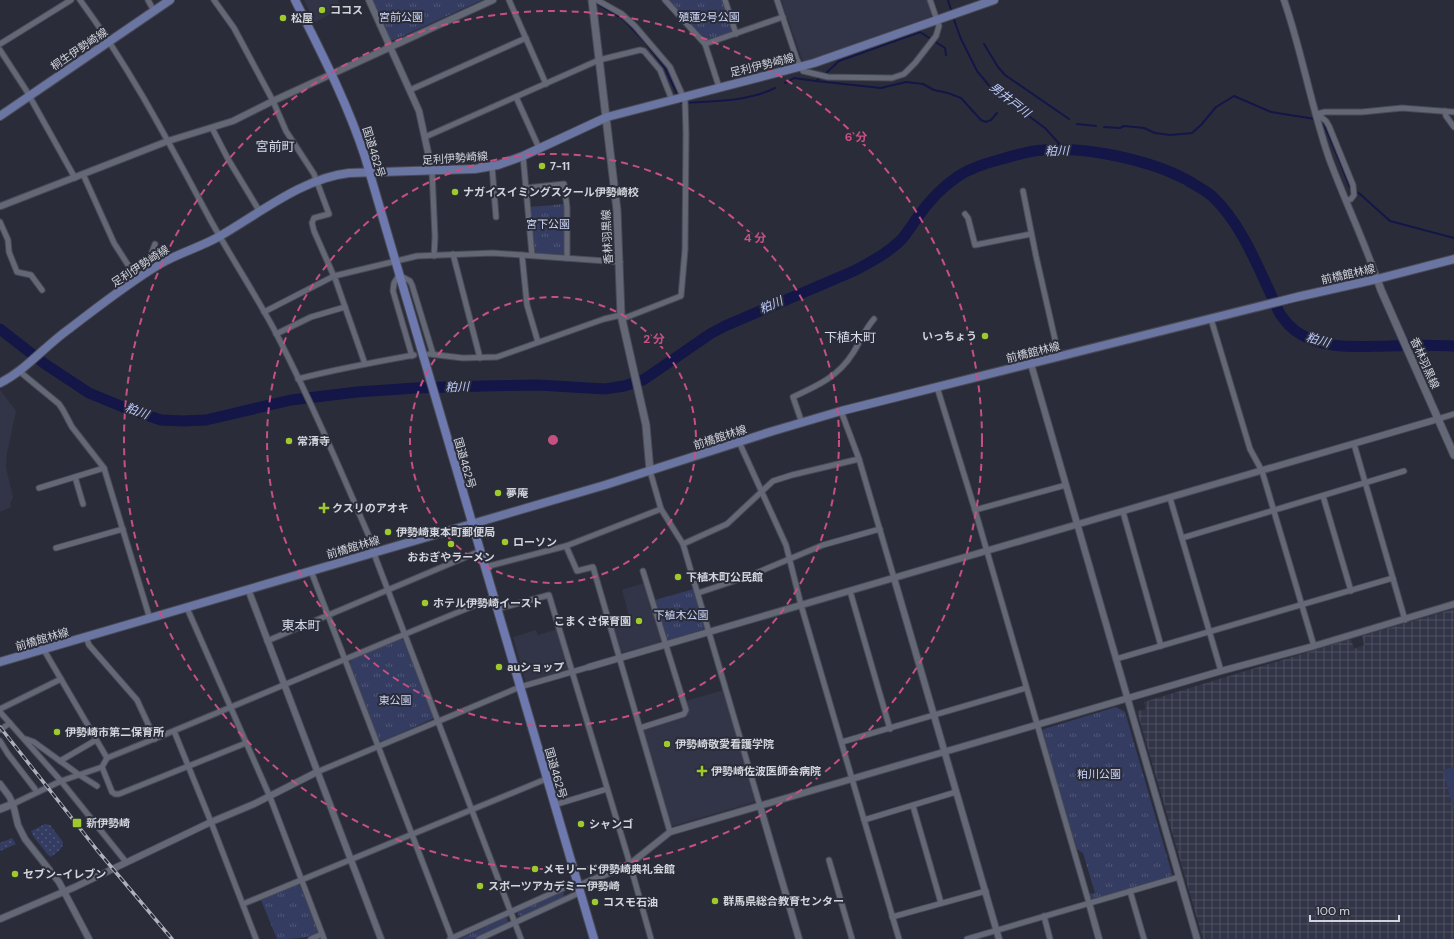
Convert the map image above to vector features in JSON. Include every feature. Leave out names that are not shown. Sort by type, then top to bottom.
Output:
[{"type":"highway","name":"国道462号","points":[[295,0],[332,74],[354,125],[369,172],[594,939]]},
{"type":"main road","name":"桐生伊勢崎線","points":[[0,116],[170,0]]},
{"type":"main road","name":"香林羽黒線","points":[[594,1],[599,60],[607,116],[617,210],[622,317],[646,427],[650,471]]},
{"type":"main road","name":"足利伊勢崎線","points":[[0,383],[20,371],[54,340],[153,268],[176,255],[220,237],[260,212],[317,181],[342,174],[475,169],[492,166],[523,156],[607,116],[680,100],[719,87],[831,58],[989,1]]},
{"type":"main road","name":"前橋館林線","points":[[0,662],[650,471],[841,411],[1454,259]]},
{"type":"main road","name":"香林羽黒線","points":[[1377,279],[1454,455]]},
{"type":"main road","points":[[0,809],[13,804]]},
{"type":"street","points":[[0,44],[71,0]]},
{"type":"street","points":[[80,0],[110,41],[168,141],[220,237],[276,334],[319,422],[371,541],[388,590],[521,939]]},
{"type":"street","points":[[148,0],[154,11]]},
{"type":"street","points":[[214,0],[234,28],[273,101],[286,131],[317,181],[330,214],[314,218],[312,223],[317,239],[334,276],[365,364]]},
{"type":"street","points":[[369,0],[419,111],[432,171],[435,237],[434,256]]},
{"type":"street","points":[[1,207],[168,141],[233,121],[273,101],[493,0]]},
{"type":"street","points":[[509,0],[546,84]]},
{"type":"street","points":[[665,0],[705,44],[719,87]]},
{"type":"street","points":[[725,0],[736,34]]},
{"type":"street","points":[[777,0],[800,67],[803,71],[828,77],[892,78],[904,74],[915,63],[936,36],[941,18],[930,0]]},
{"type":"street","points":[[1284,0],[1297,40],[1329,157],[1377,279]]},
{"type":"street","points":[[298,380],[365,364],[413,356],[393,287],[399,275],[412,285],[423,320],[431,354],[463,358],[497,357],[604,318],[622,317],[681,296],[685,250],[686,133],[680,100],[670,67],[635,26],[622,14],[594,1]]},
{"type":"street","points":[[705,44],[783,17]]},
{"type":"street","points":[[410,90],[526,38]]},
{"type":"street","points":[[0,50],[29,96],[75,178]]},
{"type":"street","points":[[425,137],[599,60],[640,50],[644,51],[660,70],[680,100]]},
{"type":"street","points":[[516,97],[539,148]]},
{"type":"street","points":[[1317,114],[1325,112],[1362,112],[1402,108],[1454,112]]},
{"type":"street","points":[[1445,111],[1446,116],[1454,127]]},
{"type":"street","points":[[1317,114],[1326,121],[1329,126],[1353,185],[1354,195],[1351,199],[1346,201]]},
{"type":"street","points":[[212,128],[228,159],[260,212]]},
{"type":"street","points":[[523,156],[532,255]]},
{"type":"street","points":[[492,166],[496,218]]},
{"type":"street","points":[[83,174],[114,243],[137,279]]},
{"type":"street","points":[[526,188],[564,184],[567,207],[567,258]]},
{"type":"street","points":[[1023,191],[1031,234],[1059,357]]},
{"type":"street","points":[[965,214],[968,218],[975,245],[1031,234]]},
{"type":"street","points":[[0,222],[8,240],[9,252],[17,272],[30,275],[42,290]]},
{"type":"street","points":[[153,268],[149,260],[155,244]]},
{"type":"street","points":[[264,312],[334,276],[417,256],[481,252],[620,262]]},
{"type":"street","points":[[452,254],[480,358]]},
{"type":"street","points":[[522,255],[527,305],[538,342]]},
{"type":"street","points":[[276,334],[311,317],[345,307]]},
{"type":"street","points":[[802,422],[792,397],[817,386],[834,376],[853,353],[868,326],[874,319]]},
{"type":"street","points":[[1211,319],[1250,449],[1262,471],[1314,646]]},
{"type":"street","points":[[1031,364],[1197,939]]},
{"type":"street","points":[[20,371],[59,404],[72,427],[104,468],[150,619]]},
{"type":"street","points":[[937,387],[975,510],[1099,939]]},
{"type":"street","points":[[841,411],[859,459],[1000,939]]},
{"type":"street","points":[[0,919],[64,891],[211,822],[270,797],[317,772],[520,687],[1123,512],[1454,414]]},
{"type":"street","points":[[739,442],[786,546],[801,605],[899,939]]},
{"type":"street","points":[[1354,444],[1404,620]]},
{"type":"street","points":[[683,544],[727,524],[773,481],[859,459]]},
{"type":"street","points":[[39,488],[104,468]]},
{"type":"street","points":[[650,471],[661,509],[683,544],[799,939]]},
{"type":"street","points":[[1182,538],[1404,471]]},
{"type":"street","points":[[75,477],[83,504]]},
{"type":"street","points":[[975,510],[1066,485]]},
{"type":"street","points":[[1323,496],[1350,591]]},
{"type":"street","points":[[1170,498],[1220,672]]},
{"type":"street","points":[[485,567],[566,546],[661,509]]},
{"type":"street","points":[[1123,512],[1161,646]]},
{"type":"street","points":[[56,548],[123,529]]},
{"type":"street","points":[[698,593],[749,576],[823,545],[880,529]]},
{"type":"street","points":[[566,546],[577,571],[593,567],[670,832]]},
{"type":"street","points":[[267,641],[480,551]]},
{"type":"street","points":[[311,571],[451,939],[511,912],[578,887],[630,864],[670,832],[1404,620],[1454,604]]},
{"type":"street","points":[[640,728],[684,714],[686,710],[643,571]]},
{"type":"street","points":[[1116,659],[1393,578]]},
{"type":"street","points":[[248,589],[381,939]]},
{"type":"street","points":[[850,591],[890,729]]},
{"type":"street","points":[[497,609],[549,595],[651,939]]},
{"type":"street","points":[[13,804],[78,774],[102,767],[107,758],[494,598]]},
{"type":"street","points":[[187,608],[270,797],[300,880],[323,936],[311,939]]},
{"type":"street","points":[[86,637],[89,645],[137,700],[155,739]]},
{"type":"street","points":[[44,650],[107,758]]},
{"type":"street","points":[[60,679],[0,710],[62,781],[126,862]]},
{"type":"street","points":[[842,742],[1026,688]]},
{"type":"street","points":[[0,730],[10,723]]},
{"type":"street","points":[[174,731],[256,939]]},
{"type":"street","points":[[23,738],[34,742],[97,786]]},
{"type":"street","points":[[60,761],[96,740]]},
{"type":"street","points":[[0,741],[8,754],[36,789]]},
{"type":"street","points":[[102,767],[112,792],[119,794],[246,743]]},
{"type":"street","points":[[243,904],[546,779]]},
{"type":"street","points":[[0,784],[10,796],[18,825],[25,839],[56,878],[90,939]]},
{"type":"street","points":[[554,805],[607,789]]},
{"type":"street","points":[[864,820],[956,792]]},
{"type":"street","points":[[913,806],[940,903]]},
{"type":"street","points":[[830,860],[852,939]]},
{"type":"street","points":[[967,939],[1179,877]]},
{"type":"street","points":[[479,939],[515,923],[578,887]]},
{"type":"street","points":[[892,917],[986,891]]},
{"type":"street","points":[[1130,892],[1144,939]]},
{"type":"street","points":[[1044,916],[1050,939]]},
{"type":"shaded area","name":"ココス","points":[[304,0],[338,0],[342,8],[315,22]]},
{"type":"shaded area","points":[[781,0],[927,0],[932,14],[930,17],[805,61],[802,59]]},
{"type":"shaded area","points":[[0,390],[16,411],[7,453],[6,467],[13,498],[10,503],[11,507],[0,512]]},
{"type":"shaded area","points":[[644,583],[662,642],[620,653],[611,621],[629,616],[622,590]]},
{"type":"shaded area","points":[[1454,609],[1454,939],[1203,939],[1137,711],[1146,709],[1144,702],[1351,639],[1354,649],[1364,645],[1362,636]]},
{"type":"shaded area","points":[[558,629],[569,668],[567,671],[526,683],[513,637],[536,630],[538,635]]},
{"type":"shaded area","points":[[724,690],[756,799],[754,802],[673,826],[670,824],[643,730],[644,728],[685,715],[686,701]]},
{"type":"green space","name":"宮前公園","points":[[373,0],[482,0],[394,40],[391,40]]},
{"type":"green space","name":"殖蓮2号公園","points":[[669,0],[722,0],[732,29],[730,33],[705,40]]},
{"type":"green space","name":"宮下公園","points":[[565,204],[565,252],[562,255],[537,253],[534,250],[530,207]]},
{"type":"green space","name":"下植木公園","points":[[694,589],[704,629],[668,640],[655,600]]},
{"type":"green space","name":"東公園","points":[[400,639],[403,640],[434,716],[432,719],[383,741],[379,740],[350,664],[351,660]]},
{"type":"green space","name":"粕川公園","points":[[1116,707],[1125,712],[1172,874],[1171,876],[1094,899],[1091,898],[1090,894],[1095,893],[1083,853],[1077,849],[1042,731],[1044,729]]},
{"type":"green space","points":[[1454,767],[1454,812],[1443,770]]},
{"type":"green space","points":[[45,824],[50,825],[63,842],[61,848],[51,857],[33,836],[31,831]]},
{"type":"green space","points":[[12,838],[16,844],[0,851],[0,843]]},
{"type":"green space","points":[[297,884],[300,886],[318,931],[315,934],[305,937],[277,939],[261,900]]},
{"type":"green space","points":[[563,892],[564,894],[563,899],[523,917],[518,915],[520,910]]},
{"type":"green space","points":[[507,918],[508,922],[506,925],[475,939],[460,939]]},
{"type":"waterway","name":"男井戸川","points":[[948,0],[952,13]]},
{"type":"waterway","points":[[594,2],[623,19],[644,41],[665,68],[678,96]]},
{"type":"waterway","name":"男井戸川","points":[[953,17],[961,39],[977,71],[992,89],[1045,128],[1064,149]]},
{"type":"waterway","points":[[825,74],[839,61],[920,32],[945,48],[946,55]]},
{"type":"waterway","points":[[984,44],[998,67],[1005,75],[1069,119]]},
{"type":"waterway","points":[[785,83],[794,78],[816,81],[821,77]]},
{"type":"waterway","points":[[816,81],[881,88],[906,82],[923,84],[934,90],[961,98],[981,120],[986,122],[991,120],[997,113]]},
{"type":"waterway","points":[[680,100],[681,103],[729,100],[753,96],[775,88]]},
{"type":"waterway","points":[[1104,127],[1120,128],[1124,126],[1144,128],[1155,133],[1170,135],[1192,133],[1216,107],[1234,96],[1271,112],[1315,119]]},
{"type":"waterway","points":[[1319,121],[1324,124],[1350,188],[1360,194],[1390,221],[1454,238]]},
{"type":"waterway","points":[[1077,124],[1096,126]]},
{"type":"waterway","name":"粕川","points":[[0,329],[45,364],[89,393],[128,409],[161,420],[206,420],[291,400],[357,392],[483,386],[538,385],[605,389],[624,386],[643,380],[710,334],[725,326],[856,270],[880,256],[901,240],[921,212],[935,196],[951,181],[973,168],[1027,152],[1060,149],[1097,152],[1155,166],[1187,180],[1212,196],[1223,208],[1243,236],[1280,314],[1298,333],[1322,343],[1344,346],[1454,346]]},
{"type":"railway","points":[[0,727],[97,850],[172,939]]},
{"type":"place","name":"ココス","points":[[322,10]]},
{"type":"place","name":"松屋","points":[[283,18]]},
{"type":"place","name":"7-11","points":[[542,166]]},
{"type":"place","name":"ナガイスイミングスクール伊勢崎校","points":[[455,192]]},
{"type":"place","name":"いっちょう","points":[[985,336]]},
{"type":"place","name":"常清寺","points":[[289,441]]},
{"type":"place","name":"夢庵","points":[[498,493]]},
{"type":"place","name":"クスリのアオキ","points":[[324,508]]},
{"type":"place","name":"伊勢崎東本町郵便局","points":[[388,532]]},
{"type":"place","name":"ローソン","points":[[505,542]]},
{"type":"place","name":"おおぎやラーメン","points":[[451,544]]},
{"type":"place","name":"下植木町公民館","points":[[678,577]]},
{"type":"place","name":"ホテル伊勢崎イースト","points":[[425,603]]},
{"type":"place","name":"こまくさ保育園","points":[[639,621]]},
{"type":"place","name":"auショップ","points":[[499,667]]},
{"type":"place","name":"伊勢崎市第二保育所","points":[[57,732]]},
{"type":"place","name":"伊勢崎敬愛看護学院","points":[[667,744]]},
{"type":"place","name":"伊勢崎佐波医師会病院","points":[[702,771]]},
{"type":"place","name":"新伊勢崎","points":[[77,823]]},
{"type":"place","name":"シャンゴ","points":[[581,824]]},
{"type":"place","name":"メモリード伊勢崎典礼会館","points":[[535,869]]},
{"type":"place","name":"セブン-イレブン","points":[[15,874]]},
{"type":"place","name":"スポーツアカデミー伊勢崎","points":[[480,886]]},
{"type":"place","name":"群馬県総合教育センター","points":[[715,901]]},
{"type":"place","name":"コスモ石油","points":[[595,902]]},
{"type":"district","name":"宮前町","points":[[275,146]]},
{"type":"district","name":"下植木町","points":[[850,337]]},
{"type":"district","name":"東本町","points":[[301,625]]}]
